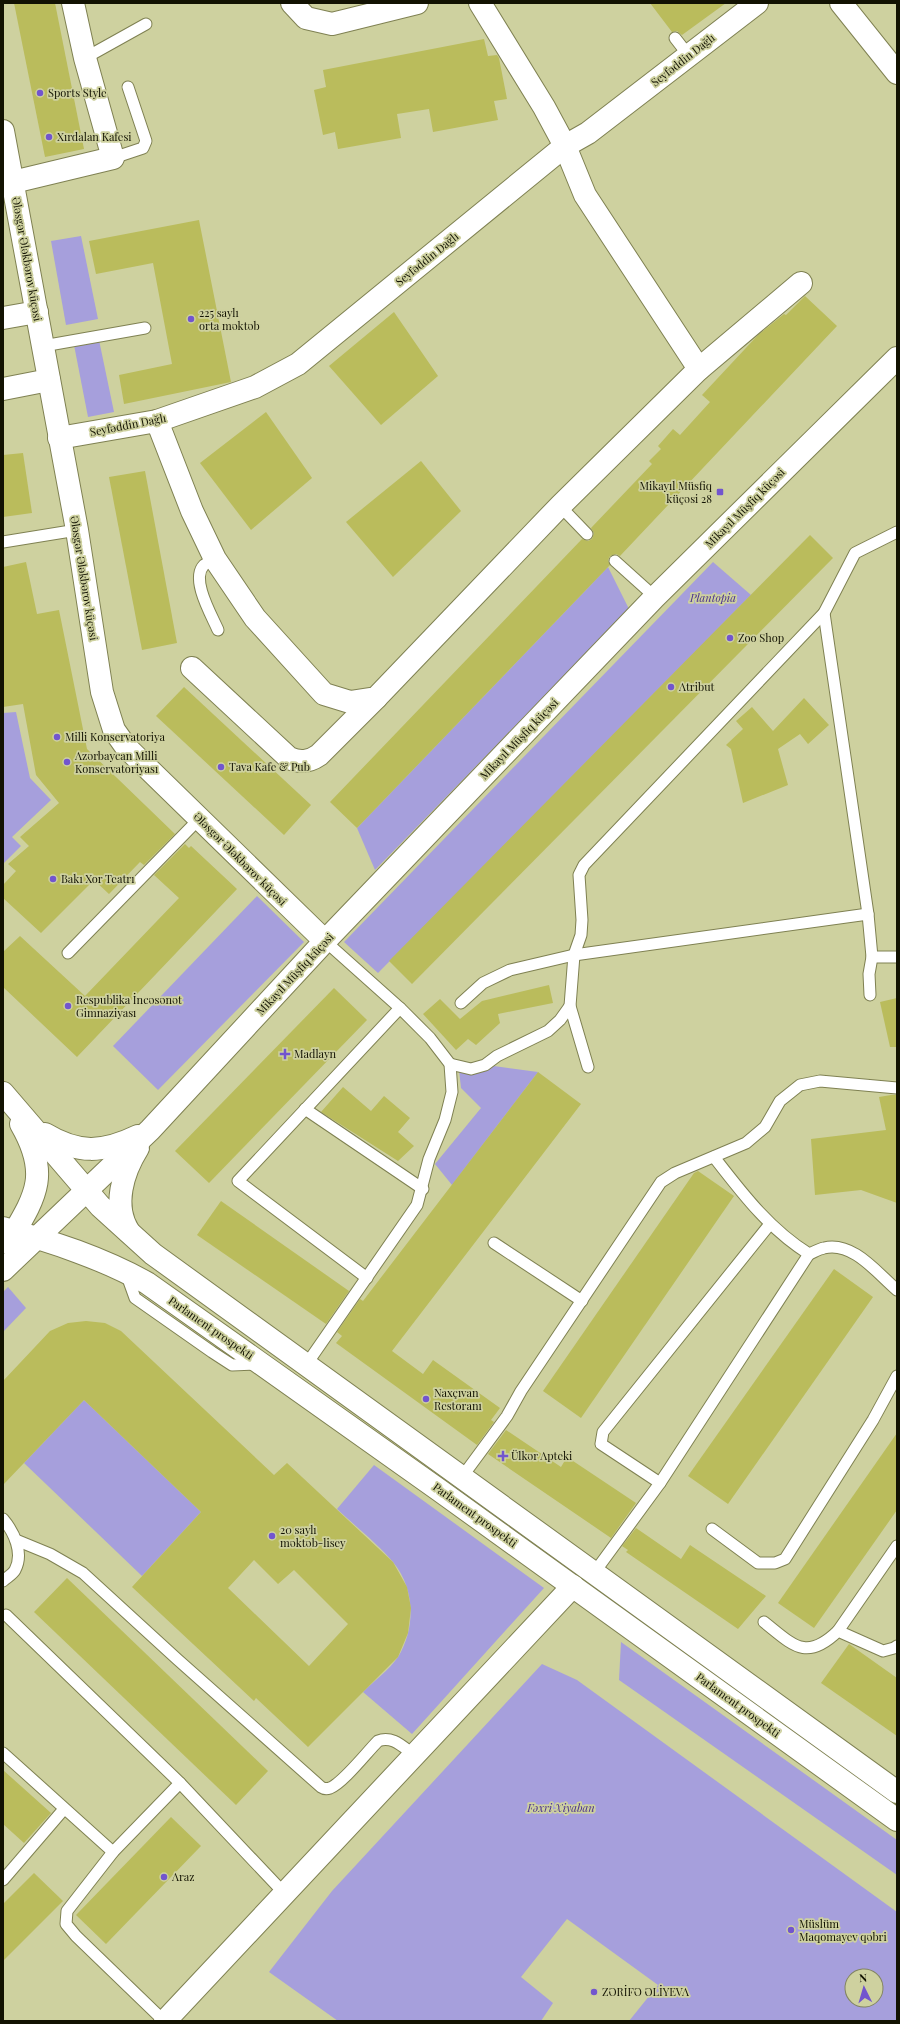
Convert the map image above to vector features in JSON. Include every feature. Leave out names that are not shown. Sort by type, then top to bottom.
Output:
[{"type":"street","points":[[13,182],[113,158],[85,58],[73,3]]},
{"type":"street","points":[[292,3],[306,18],[332,24],[413,4]]},
{"type":"street","points":[[482,3],[565,146],[585,195],[699,368]]},
{"type":"street","name":"Seyfəddin Dağlı","points":[[60,438],[157,421],[255,388],[298,364],[565,146],[588,133],[757,3]]},
{"type":"street","points":[[841,3],[897,72]]},
{"type":"street","name":"Ələsgər Ələkbərov küçəsi","points":[[3,131],[77,530],[102,692],[114,730],[126,747],[325,942]]},
{"type":"street","points":[[192,668],[289,758],[302,762],[311,760],[319,755],[376,698],[560,506],[699,368],[801,283]]},
{"type":"street","points":[[3,318],[37,312]]},
{"type":"street","name":"Mikayıl Müşfiq küçəsi","points":[[150,1130],[325,942],[655,597],[897,358]]},
{"type":"street","points":[[3,389],[49,380]]},
{"type":"street","points":[[157,421],[192,511],[215,559],[255,618],[324,694],[350,702],[376,698]]},
{"type":"street","points":[[3,1094],[27,1135],[38,1165],[36,1190],[9,1230],[3,1251]]},
{"type":"street","name":"Parlament prospekti","points":[[3,1094],[115,1221],[154,1254],[897,1792]]},
{"type":"street","points":[[32,1126],[58,1142],[84,1150],[103,1149],[123,1143],[150,1130]]},
{"type":"street","points":[[3,1270],[150,1130]]},
{"type":"street","points":[[134,1238],[125,1224],[122,1214],[121,1191],[130,1163],[150,1130]]},
{"type":"street","name":"Parlament prospekti","points":[[9,1230],[86,1254],[125,1271],[187,1310],[897,1820]]},
{"type":"street","points":[[164,2021],[573,1586]]},
{"type":"lane","points":[[85,58],[146,24]]},
{"type":"lane","points":[[675,38],[689,56]]},
{"type":"lane","points":[[113,158],[143,148],[146,141],[128,87]]},
{"type":"lane","points":[[43,346],[146,328]]},
{"type":"lane","points":[[560,506],[587,534]]},
{"type":"lane","points":[[3,542],[77,530]]},
{"type":"lane","points":[[588,1067],[570,1006],[574,955],[581,935],[582,920],[580,875],[584,865],[824,613],[855,553],[897,532]]},
{"type":"lane","points":[[215,559],[203,566],[200,574],[199,585],[218,630]]},
{"type":"lane","points":[[615,561],[655,597]]},
{"type":"lane","points":[[824,613],[868,914],[872,957],[869,974],[870,995]]},
{"type":"lane","points":[[68,953],[200,818]]},
{"type":"lane","points":[[461,1003],[483,983],[510,970],[574,955],[868,914]]},
{"type":"lane","points":[[306,1365],[417,1205],[423,1189],[429,1159],[445,1120],[452,1092],[450,1064],[430,1038],[400,1008],[325,942]]},
{"type":"lane","points":[[872,957],[890,958],[897,956]]},
{"type":"lane","points":[[450,1064],[471,1069],[485,1066],[497,1056],[548,1030],[560,1020],[570,1006]]},
{"type":"lane","points":[[367,1278],[238,1181],[400,1008]]},
{"type":"lane","points":[[462,1477],[507,1416],[521,1391],[661,1182],[675,1173],[746,1143],[765,1127],[780,1102],[800,1085],[820,1081],[897,1088]]},
{"type":"lane","points":[[305,1109],[423,1189]]},
{"type":"lane","points":[[714,1157],[751,1204],[770,1224],[790,1242],[809,1254]]},
{"type":"lane","points":[[660,1483],[601,1444],[604,1432],[770,1224]]},
{"type":"lane","points":[[494,1243],[582,1301]]},
{"type":"lane","points":[[594,1573],[660,1483],[809,1254],[823,1248],[835,1247],[850,1250],[897,1290]]},
{"type":"lane","points":[[712,1529],[758,1563],[775,1563],[785,1558],[872,1420],[897,1376]]},
{"type":"lane","points":[[3,1519],[9,1526],[16,1540],[18,1554],[15,1570],[3,1581]]},
{"type":"lane","points":[[16,1540],[50,1554],[83,1573],[177,1660],[321,1787],[325,1789],[331,1788],[378,1741],[385,1738],[390,1738],[414,1755]]},
{"type":"lane","points":[[764,1622],[793,1645],[807,1648],[821,1646],[838,1631],[897,1546]]},
{"type":"lane","points":[[6,1615],[180,1783],[284,1893]]},
{"type":"lane","points":[[838,1631],[883,1651],[897,1646]]},
{"type":"lane","points":[[3,1753],[113,1852]]},
{"type":"lane","points":[[164,2021],[76,1936],[66,1924],[67,1911],[113,1852],[180,1783]]},
{"type":"lane","points":[[3,1880],[64,1809]]},
{"type":"green space","points":[[81,236],[98,319],[66,325],[51,241]]},
{"type":"green space","points":[[99,340],[114,412],[88,417],[74,345]]},
{"type":"green space","name":"Plantopia","points":[[713,562],[751,595],[378,973],[344,942]]},
{"type":"green space","points":[[608,567],[629,609],[375,870],[357,828]]},
{"type":"green space","points":[[16,712],[30,778],[51,800],[12,837],[21,846],[3,864],[3,713]]},
{"type":"green space","points":[[257,896],[304,942],[158,1090],[113,1046]]},
{"type":"green space","points":[[458,1061],[538,1072],[452,1185],[435,1164],[481,1108],[461,1088]]},
{"type":"green space","points":[[8,1287],[26,1308],[3,1332],[3,1292]]},
{"type":"green space","points":[[84,1400],[201,1512],[142,1576],[24,1463]]},
{"type":"green space","points":[[374,1465],[544,1588],[412,1734],[363,1692],[386,1671],[398,1657],[404,1646],[410,1621],[409,1596],[406,1584],[400,1572],[387,1555],[337,1509]]},
{"type":"green space","points":[[621,1642],[897,1840],[897,1875],[619,1680]]},
{"type":"green space","name":"Fəxri Xiyaban","points":[[542,1664],[577,1680],[897,1912],[897,2021],[629,2021],[658,1985],[567,1919],[521,1977],[553,2003],[541,2021],[338,2021],[269,1972],[332,1891]]},
{"type":"building","points":[[14,3],[55,3],[84,149],[45,157]]},
{"type":"building","points":[[650,3],[726,3],[682,35],[677,31],[672,32]]},
{"type":"building","points":[[484,39],[488,56],[497,55],[499,58],[507,99],[494,101],[498,120],[433,132],[429,109],[397,114],[401,138],[338,149],[335,132],[323,135],[314,90],[326,87],[323,70]]},
{"type":"building","name":"225 saylı orta məktəb","points":[[199,220],[231,382],[124,404],[119,375],[172,364],[153,263],[96,274],[89,241]]},
{"type":"building","points":[[805,296],[837,326],[620,556],[616,554],[610,556],[608,560],[610,565],[357,828],[330,802],[582,539],[588,541],[592,539],[594,533],[591,528],[652,464],[649,461],[661,449],[658,446],[673,429],[680,435],[710,402],[702,395],[758,335],[784,314],[786,315]]},
{"type":"building","points":[[394,312],[438,376],[381,425],[329,366]]},
{"type":"building","points":[[266,412],[312,478],[251,530],[200,463]]},
{"type":"building","points":[[23,453],[32,513],[3,517],[3,455]]},
{"type":"building","points":[[421,461],[461,511],[393,577],[346,522]]},
{"type":"building","points":[[145,471],[177,643],[142,650],[109,477]]},
{"type":"building","points":[[810,535],[833,558],[412,984],[389,961]]},
{"type":"building","name":"Azərbaycan Milli Konservatoriyası","points":[[26,562],[37,614],[59,610],[87,749],[175,834],[144,865],[140,862],[109,894],[94,880],[41,933],[3,898],[3,885],[16,871],[8,864],[29,846],[20,837],[59,803],[36,775],[23,704],[3,707],[3,567]]},
{"type":"building","points":[[184,687],[311,805],[284,835],[156,716]]},
{"type":"building","points":[[804,698],[829,725],[808,744],[800,734],[778,749],[788,785],[743,803],[731,749],[726,745],[743,729],[736,721],[752,707],[773,731]]},
{"type":"building","points":[[185,844],[189,848],[191,846],[237,889],[77,1057],[3,987],[3,952],[20,936],[85,996],[179,898],[154,875]]},
{"type":"building","points":[[549,985],[553,1003],[498,1014],[500,1023],[476,1045],[468,1039],[456,1050],[423,1014],[440,999],[460,1019],[482,1001]]},
{"type":"building","points":[[334,988],[367,1020],[209,1183],[175,1151]]},
{"type":"building","points":[[897,998],[897,1047],[890,1047],[880,1002]]},
{"type":"building","points":[[538,1072],[581,1104],[392,1351],[423,1374],[433,1360],[500,1408],[491,1420],[494,1422],[477,1445],[336,1343],[342,1336],[337,1332],[360,1299],[363,1301]]},
{"type":"building","points":[[343,1087],[371,1111],[384,1096],[410,1118],[398,1132],[414,1146],[398,1161],[321,1112]]},
{"type":"building","points":[[897,1095],[897,1203],[861,1190],[815,1195],[811,1139],[886,1130],[879,1097]]},
{"type":"building","points":[[698,1171],[734,1196],[581,1418],[543,1391],[694,1173]]},
{"type":"building","points":[[221,1201],[349,1291],[326,1324],[197,1235]]},
{"type":"building","points":[[834,1269],[873,1297],[728,1504],[688,1476]]},
{"type":"building","name":"20 saylı məktəb-lisey","points":[[86,1321],[105,1323],[121,1331],[274,1475],[287,1463],[393,1562],[407,1587],[411,1608],[408,1633],[398,1657],[308,1747],[256,1698],[254,1701],[132,1587],[201,1512],[84,1400],[3,1485],[3,1381],[50,1331],[68,1323]],"holes":[[[254,1560],[278,1584],[294,1570],[348,1624],[309,1666],[228,1588]]]},
{"type":"building","points":[[506,1430],[561,1467],[567,1457],[636,1503],[611,1538],[488,1454]]},
{"type":"building","points":[[897,1433],[897,1510],[814,1628],[778,1603]]},
{"type":"building","points":[[636,1528],[681,1559],[690,1545],[766,1596],[738,1629],[626,1552],[628,1550],[622,1546]]},
{"type":"building","points":[[67,1578],[268,1771],[236,1805],[34,1612]]},
{"type":"building","points":[[849,1644],[897,1678],[897,1736],[821,1683]]},
{"type":"building","points":[[3,1770],[51,1813],[24,1843],[3,1824]]},
{"type":"building","points":[[171,1817],[201,1846],[106,1944],[76,1915]]},
{"type":"building","points":[[34,1873],[63,1901],[3,1961],[3,1904]]},
{"type":"place","name":"Sports Style","points":[[40,93]]},
{"type":"place","name":"Xırdalan Kafesi","points":[[49,137]]},
{"type":"place","name":"225 saylı orta məktəb","points":[[191,319]]},
{"type":"place","name":"Mikayıl Müsfiq küçəsi 28","points":[[720,492]]},
{"type":"place","name":"Zoo Shop","points":[[730,638]]},
{"type":"place","name":"Atribut","points":[[671,687]]},
{"type":"place","name":"Milli Konservatoriya","points":[[57,737]]},
{"type":"place","name":"Azərbaycan Milli Konservatoriyası","points":[[67,762]]},
{"type":"place","name":"Tava Kafe & Pub","points":[[221,767]]},
{"type":"place","name":"Bakı Xor Teatrı","points":[[53,879]]},
{"type":"place","name":"Respublika İncəsənət Gimnaziyası","points":[[68,1006]]},
{"type":"place","name":"Madlayn","points":[[285,1054]]},
{"type":"place","name":"Naxçıvan Restoranı","points":[[426,1399]]},
{"type":"place","name":"Ülkər Apteki","points":[[503,1456]]},
{"type":"place","name":"20 saylı məktəb-lisey","points":[[272,1536]]},
{"type":"place","name":"Araz","points":[[164,1877]]},
{"type":"place","name":"Müslüm Maqomayev qəbri","points":[[791,1930]]},
{"type":"place","name":"ZƏRİFƏ ƏLİYEVA","points":[[594,1992]]}]
